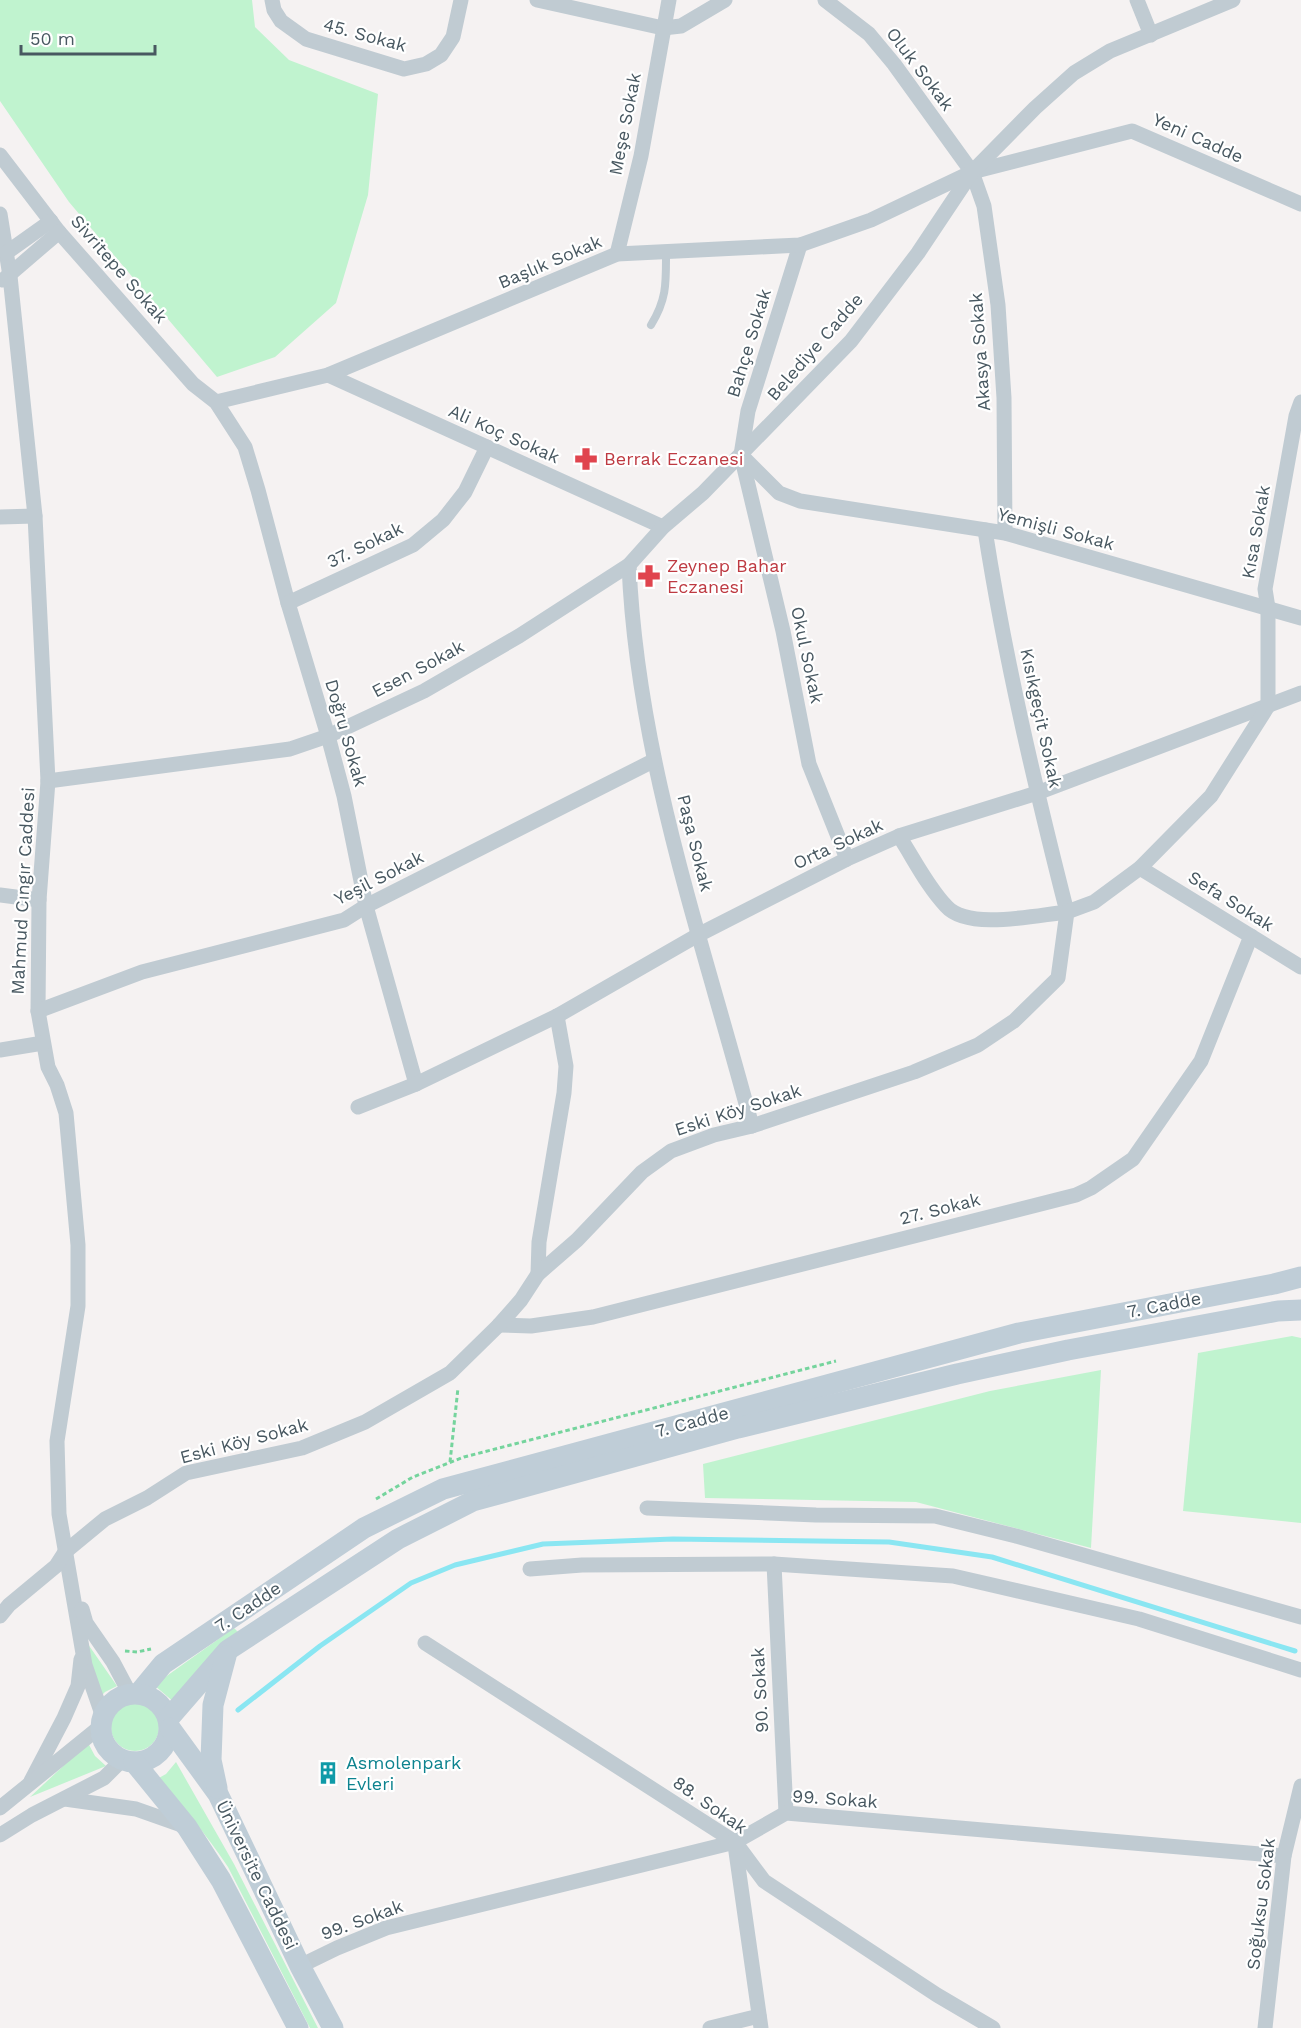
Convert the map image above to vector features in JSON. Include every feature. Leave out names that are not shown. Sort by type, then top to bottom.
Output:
[{"type":"main road","name":"7. Cadde","points":[[135,1694],[164,1664],[355,1534],[443,1489],[1019,1333],[1301,1277]]},
{"type":"main road","name":"7. Cadde","points":[[169,1723],[228,1650],[398,1539],[473,1501],[738,1428],[957,1374],[1068,1350],[1266,1313],[1301,1310]]},
{"type":"main road","points":[[218,1794],[211,1760],[213,1705],[228,1650]]},
{"type":"main road","points":[[135,1694],[149,1696],[158,1701],[169,1723],[169,1737],[159,1753],[152,1758],[128,1761],[116,1756],[106,1746],[101,1733],[102,1721],[113,1701],[121,1696],[135,1694]]},
{"type":"main road","name":"Üniversite Caddesi","points":[[169,1723],[218,1794],[300,1966],[333,2028]]},
{"type":"main road","name":"Üniversite Caddesi","points":[[128,1761],[187,1827],[221,1880],[298,2028]]},
{"type":"street","name":"45. Sokak","points":[[272,0],[274,10],[281,21],[306,39],[404,69],[426,64],[441,55],[453,37],[461,0]]},
{"type":"street","points":[[537,0],[663,28],[681,26],[725,0]]},
{"type":"street","name":"Meşe Sokak","points":[[617,254],[641,156],[669,0]]},
{"type":"street","name":"Oluk Sokak","points":[[825,0],[869,34],[894,64],[972,172]]},
{"type":"street","points":[[1137,0],[1151,35]]},
{"type":"street","points":[[972,172],[1035,108],[1074,73],[1110,51],[1233,0]]},
{"type":"street","name":"Yeni Cadde","points":[[972,172],[1132,131],[1301,204]]},
{"type":"street","name":"Sivritepe Sokak","points":[[0,155],[55,227],[193,384],[216,402]]},
{"type":"street","name":"Başlık Sokak","points":[[216,402],[328,375],[617,254],[800,245],[871,220],[972,172]]},
{"type":"street","name":"Belediye Cadde","points":[[663,527],[703,494],[851,341],[918,253],[972,172]]},
{"type":"street","name":"Akasya Sokak","points":[[972,172],[984,206],[998,305],[1004,398],[1005,533]]},
{"type":"street","name":"Mahmud Cıngır Caddesi","points":[[0,214],[6,253],[5,278],[35,516],[48,781],[39,900],[38,1011],[48,1067],[57,1085],[66,1113],[78,1245],[78,1306],[57,1441],[59,1514],[85,1665],[102,1721]]},
{"type":"street","points":[[6,253],[55,227]]},
{"type":"street","points":[[5,278],[55,227]]},
{"type":"street","name":"Bahçe Sokak","points":[[741,455],[748,411],[800,245]]},
{"type":"street","name":"Ali Koç Sokak","points":[[328,375],[663,527]]},
{"type":"street","name":"Doğru Sokak","points":[[216,402],[245,447],[258,490],[344,796],[366,906],[416,1084]]},
{"type":"street","name":"Kısa Sokak","points":[[1268,706],[1269,608],[1265,589],[1294,466],[1296,416],[1301,402]]},
{"type":"street","name":"37. Sokak","points":[[288,603],[413,545],[443,520],[465,492],[487,447]]},
{"type":"street","name":"Yemişli Sokak","points":[[741,455],[779,493],[800,501],[1005,533],[1301,618]]},
{"type":"street","name":"Okul Sokak","points":[[741,455],[783,631],[809,764],[847,859]]},
{"type":"street","points":[[0,517],[35,516]]},
{"type":"street","name":"Esen Sokak","points":[[48,781],[290,749],[328,736],[424,691],[519,636],[629,565],[663,527]]},
{"type":"street","name":"Kısıkgeçit Sokak","points":[[985,530],[997,607],[1037,793],[1067,912]]},
{"type":"street","name":"Paşa Sokak","points":[[629,565],[631,617],[653,761],[698,935],[752,1126]]},
{"type":"street","name":"Orta Sokak","points":[[358,1107],[416,1084],[557,1016],[698,935],[847,859],[899,836],[1037,793],[1301,693]]},
{"type":"street","points":[[899,836],[947,908],[962,917],[983,921],[1067,912],[1094,902],[1140,868],[1211,796],[1268,706]]},
{"type":"street","name":"Yeşil Sokak","points":[[38,1011],[142,972],[344,920],[366,906],[653,761]]},
{"type":"street","name":"Sefa Sokak","points":[[1140,868],[1301,967]]},
{"type":"street","points":[[0,896],[39,900]]},
{"type":"street","name":"Eski Köy Sokak","points":[[0,1616],[9,1605],[56,1566],[65,1552],[105,1519],[147,1498],[186,1473],[302,1448],[365,1422],[450,1373],[499,1325],[521,1300],[538,1274],[578,1240],[642,1172],[671,1151],[914,1071],[978,1045],[1014,1021],[1058,978],[1067,912]]},
{"type":"street","name":"27. Sokak","points":[[499,1325],[531,1326],[593,1317],[1076,1195],[1091,1188],[1132,1159],[1201,1061],[1251,936]]},
{"type":"street","points":[[538,1274],[539,1242],[564,1093],[566,1066],[557,1016]]},
{"type":"street","points":[[0,1050],[43,1043]]},
{"type":"street","points":[[647,1508],[816,1515],[935,1516],[1016,1536],[1301,1617]]},
{"type":"street","points":[[530,1569],[582,1565],[774,1564],[953,1576],[1139,1620],[1301,1670]]},
{"type":"street","name":"90. Sokak","points":[[774,1564],[786,1813]]},
{"type":"street","name":"Mahmud Cıngır Caddesi","points":[[70,1575],[86,1623],[135,1694]]},
{"type":"street","name":"88. Sokak","points":[[425,1643],[735,1842],[764,1881],[937,1995],[993,2028]]},
{"type":"street","points":[[31,1781],[78,1686],[82,1650]]},
{"type":"street","points":[[0,1808],[102,1721]]},
{"type":"street","points":[[0,1835],[32,1815],[104,1778],[128,1761]]},
{"type":"street","name":"Soğuksu Sokak","points":[[1265,2028],[1284,1856],[1301,1786]]},
{"type":"street","points":[[65,1799],[136,1809],[187,1827]]},
{"type":"street","name":"99. Sokak","points":[[300,1966],[337,1948],[386,1929],[735,1842],[786,1813],[1284,1856]]},
{"type":"street","points":[[710,2028],[760,2022],[735,1842]]},
{"type":"lane","points":[[651,325],[661,309],[666,285],[666,253]]},
{"type":"path","points":[[450,1462],[461,1362]]},
{"type":"green space","points":[[0,0],[252,0],[255,27],[289,60],[378,94],[368,195],[336,303],[275,357],[217,377],[69,202],[0,101]]},
{"type":"green space","points":[[1292,1336],[1301,1338],[1301,1523],[1183,1511],[1198,1353]]},
{"type":"green space","points":[[1101,1370],[1091,1548],[916,1502],[705,1498],[703,1464],[990,1391]]},
{"type":"green space","points":[[234,1628],[239,1633],[175,1703],[154,1685]]},
{"type":"green space","points":[[83,1637],[117,1686],[100,1697]]},
{"type":"green space","points":[[135,1703],[152,1710],[159,1727],[152,1744],[135,1751],[118,1744],[111,1727],[118,1710]]},
{"type":"green space","points":[[88,1743],[95,1756],[106,1766],[30,1797]]},
{"type":"green space","points":[[176,1762],[234,1864],[318,2028],[310,2028],[228,1867],[212,1844],[157,1779],[166,1774]]},
{"type":"waterway","points":[[238,1710],[320,1646],[411,1583],[455,1565],[543,1544],[673,1539],[889,1542],[992,1557],[1295,1651]]},
{"type":"place","name":"Berrak Eczanesi","points":[[586,459]]},
{"type":"place","name":"Zeynep Bahar Eczanesi","points":[[649,576]]},
{"type":"place","name":"Asmolenpark Evleri","points":[[328,1773]]}]
